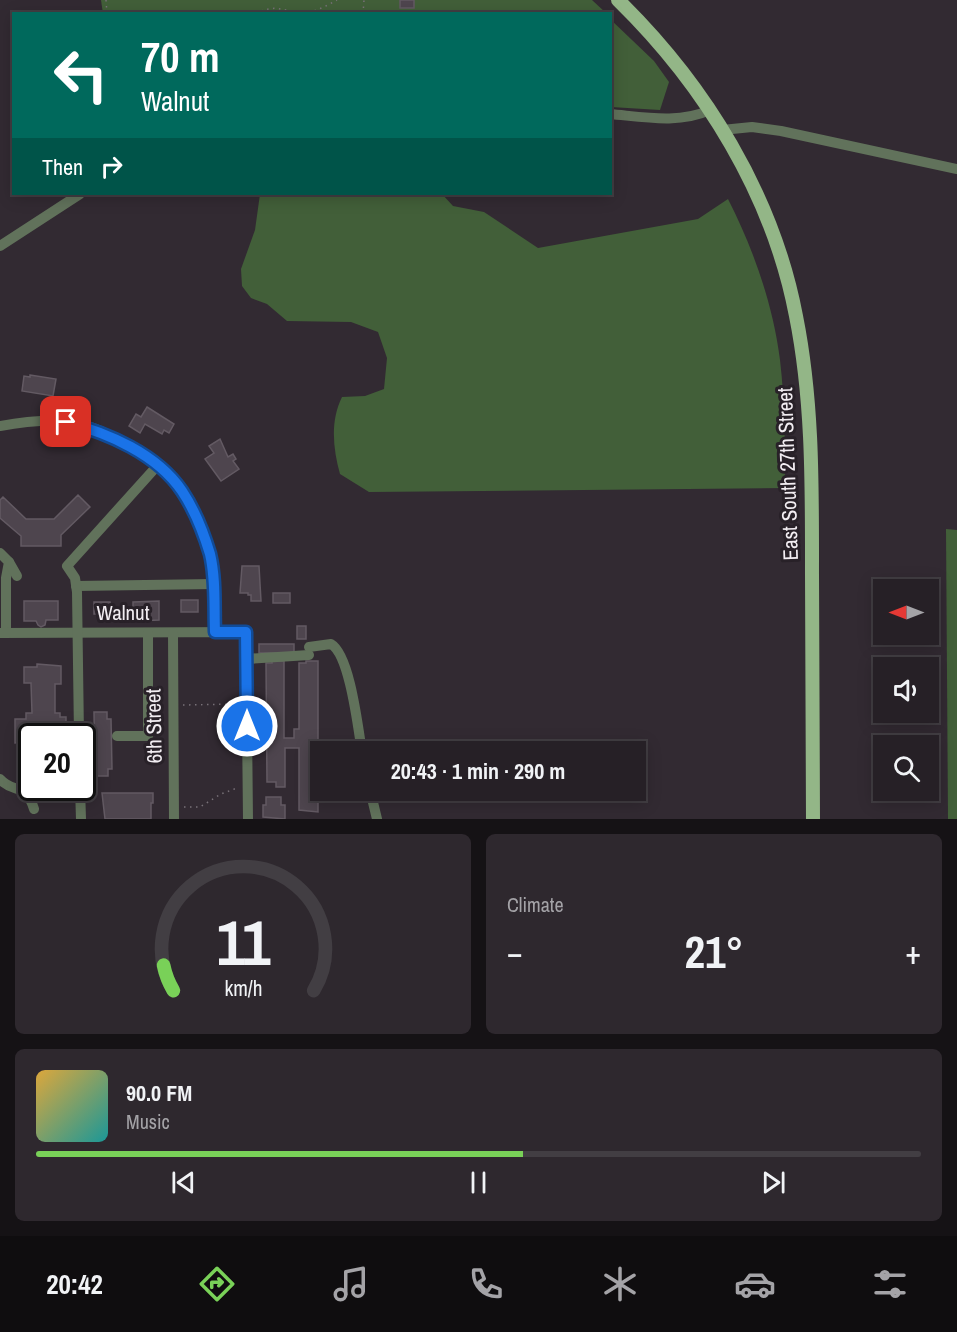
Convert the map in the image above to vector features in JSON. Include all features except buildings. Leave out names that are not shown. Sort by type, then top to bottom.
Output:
[{"type":"main road","name":"East South 27th Street","points":[[618,0],[670,55],[722,130],[751,182],[767,220],[796,315],[805,369],[812,445],[813,819]]},
{"type":"street","points":[[612,114],[665,119],[695,117],[710,110]]},
{"type":"street","points":[[722,130],[752,127],[781,131],[822,142],[957,169]]},
{"type":"street","points":[[0,246],[78,195]]},
{"type":"street","points":[[0,426],[41,421],[66,422],[110,435],[132,447],[171,477],[183,492],[192,510],[210,556],[214,584],[215,632]]},
{"type":"street","points":[[79,723],[76,589],[74,575],[65,571],[157,466]]},
{"type":"street","points":[[0,553],[9,562],[17,576]]},
{"type":"street","points":[[3,633],[9,562]]},
{"type":"street","points":[[76,589],[214,584]]},
{"type":"street","name":"Walnut","points":[[3,633],[246,632],[246,659]]},
{"type":"street","points":[[117,736],[148,736],[147,633]]},
{"type":"street","name":"6th Street","points":[[172,633],[174,813]]},
{"type":"street","points":[[248,819],[246,659],[309,651],[332,644],[340,651],[351,688],[360,741]]},
{"type":"street","points":[[0,779],[5,785],[22,790],[31,798],[34,809]]},
{"type":"street","points":[[80,801],[81,819]]},
{"type":"street","points":[[373,801],[377,819]]},
{"type":"path","points":[[259,12],[265,8],[277,7],[290,11],[308,12],[337,0]]},
{"type":"path","points":[[173,705],[247,704]]},
{"type":"path","points":[[174,813],[200,807],[221,794],[248,787]]},
{"type":"green space","points":[[101,0],[592,0],[605,12],[103,12]]},
{"type":"green space","points":[[612,21],[654,61],[669,82],[660,110],[612,107]]},
{"type":"green space","points":[[260,195],[443,195],[453,206],[484,212],[538,248],[698,219],[728,199],[761,277],[777,339],[784,408],[785,488],[369,492],[340,474],[334,445],[334,425],[342,397],[365,396],[384,389],[387,358],[378,332],[351,322],[287,321],[267,304],[251,298],[242,286],[241,269],[255,230]]},
{"type":"green space","points":[[946,529],[957,530],[957,819],[948,819]]},
{"type":"route","points":[[66,422],[110,435],[132,447],[171,477],[183,492],[210,556],[214,584],[215,632],[246,632],[247,726]]}]
